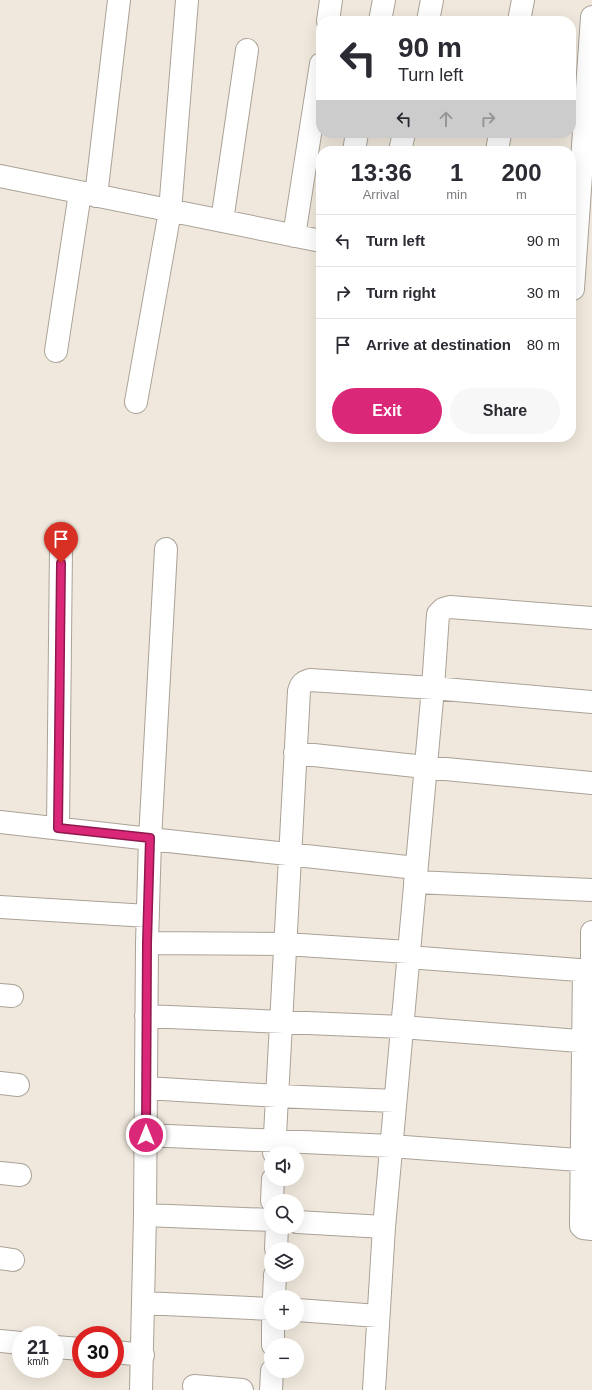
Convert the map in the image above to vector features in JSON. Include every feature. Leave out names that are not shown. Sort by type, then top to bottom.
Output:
[{"type":"street","points":[[56,351],[88,194],[118,0]]},
{"type":"street","points":[[136,402],[170,211],[187,0]]},
{"type":"street","points":[[329,16],[331,0]]},
{"type":"street","points":[[381,16],[384,0]]},
{"type":"street","points":[[429,16],[432,0]]},
{"type":"street","points":[[520,16],[523,0]]},
{"type":"street","points":[[579,290],[592,17]]},
{"type":"street","points":[[222,221],[247,50]]},
{"type":"street","points":[[294,236],[316,96]]},
{"type":"street","points":[[0,176],[316,240]]},
{"type":"street","points":[[58,828],[61,547]]},
{"type":"street","points":[[141,1390],[143,1355],[146,1016],[150,838],[166,549]]},
{"type":"street","points":[[374,1390],[384,1227],[433,688],[438,614],[443,609],[450,607],[592,618]]},
{"type":"street","points":[[146,1135],[275,1146],[295,753],[299,691],[304,682],[310,680],[433,688],[592,702]]},
{"type":"street","points":[[295,753],[592,783]]},
{"type":"street","points":[[0,822],[290,853],[416,875],[592,890]]},
{"type":"street","points":[[0,906],[148,916]]},
{"type":"street","points":[[592,932],[589,970],[586,1161],[581,1226],[583,1228],[592,1228]]},
{"type":"street","points":[[147,943],[285,944],[589,970]]},
{"type":"street","points":[[146,1016],[402,1027],[588,1042]]},
{"type":"street","points":[[146,1088],[395,1101]]},
{"type":"street","points":[[304,1146],[391,1146],[586,1161]]},
{"type":"street","points":[[145,1215],[264,1220]]},
{"type":"street","points":[[304,1222],[384,1227]]},
{"type":"street","points":[[143,1303],[264,1309]]},
{"type":"street","points":[[304,1311],[378,1316]]},
{"type":"street","points":[[0,1341],[12,1342]]},
{"type":"street","points":[[124,1353],[143,1355]]},
{"type":"street","points":[[271,1390],[272,1378]]},
{"type":"street","points":[[194,1386],[242,1390]]},
{"type":"route","points":[[61,563],[58,828],[150,838],[147,943],[146,1135]]}]
